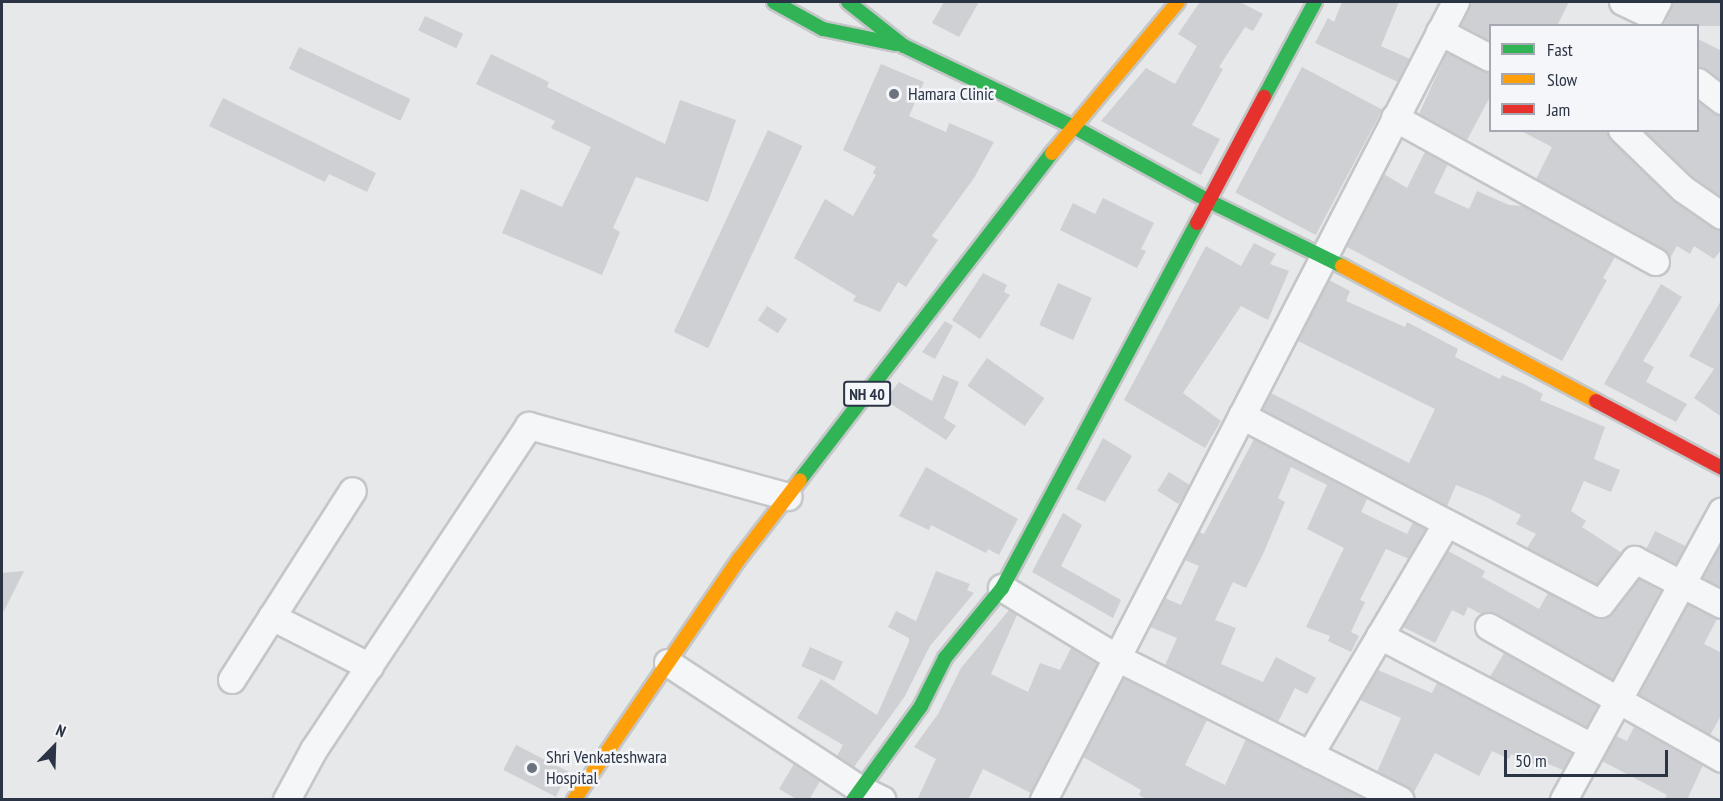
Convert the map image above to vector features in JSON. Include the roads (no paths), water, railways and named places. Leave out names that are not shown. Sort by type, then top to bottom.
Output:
[{"type":"main road","points":[[774,2],[823,29],[904,46]]},
{"type":"main road","points":[[848,2],[904,46],[1072,126],[1207,200],[1324,256],[1722,468]]},
{"type":"main road","name":"NH 40","points":[[574,800],[668,663],[788,497],[1072,126],[1178,2]]},
{"type":"main road","points":[[856,794],[921,706],[945,658],[1002,588],[1207,200],[1315,2]]},
{"type":"street","points":[[1044,800],[1456,2]]},
{"type":"street","points":[[1623,2],[1654,14]]},
{"type":"street","points":[[1440,32],[1489,57]]},
{"type":"street","points":[[1699,83],[1722,101]]},
{"type":"street","points":[[1395,118],[1656,262]]},
{"type":"street","points":[[1624,132],[1683,189],[1722,216]]},
{"type":"street","points":[[1242,416],[1601,604],[1635,560],[1722,605]]},
{"type":"street","points":[[287,800],[370,667],[529,426],[788,497]]},
{"type":"street","points":[[232,681],[353,491]]},
{"type":"street","points":[[1564,800],[1722,511]]},
{"type":"street","points":[[1310,754],[1447,524]]},
{"type":"street","points":[[1002,588],[1117,658],[1400,800]]},
{"type":"street","points":[[272,617],[370,667]]},
{"type":"street","points":[[1489,627],[1722,759]]},
{"type":"street","points":[[1380,636],[1592,747]]},
{"type":"street","points":[[668,663],[856,794],[882,800]]},
{"type":"place","name":"Hamara Clinic","points":[[894,94]]},
{"type":"place","name":"Shri Venkateshwara Hospital","points":[[532,768]]}]
